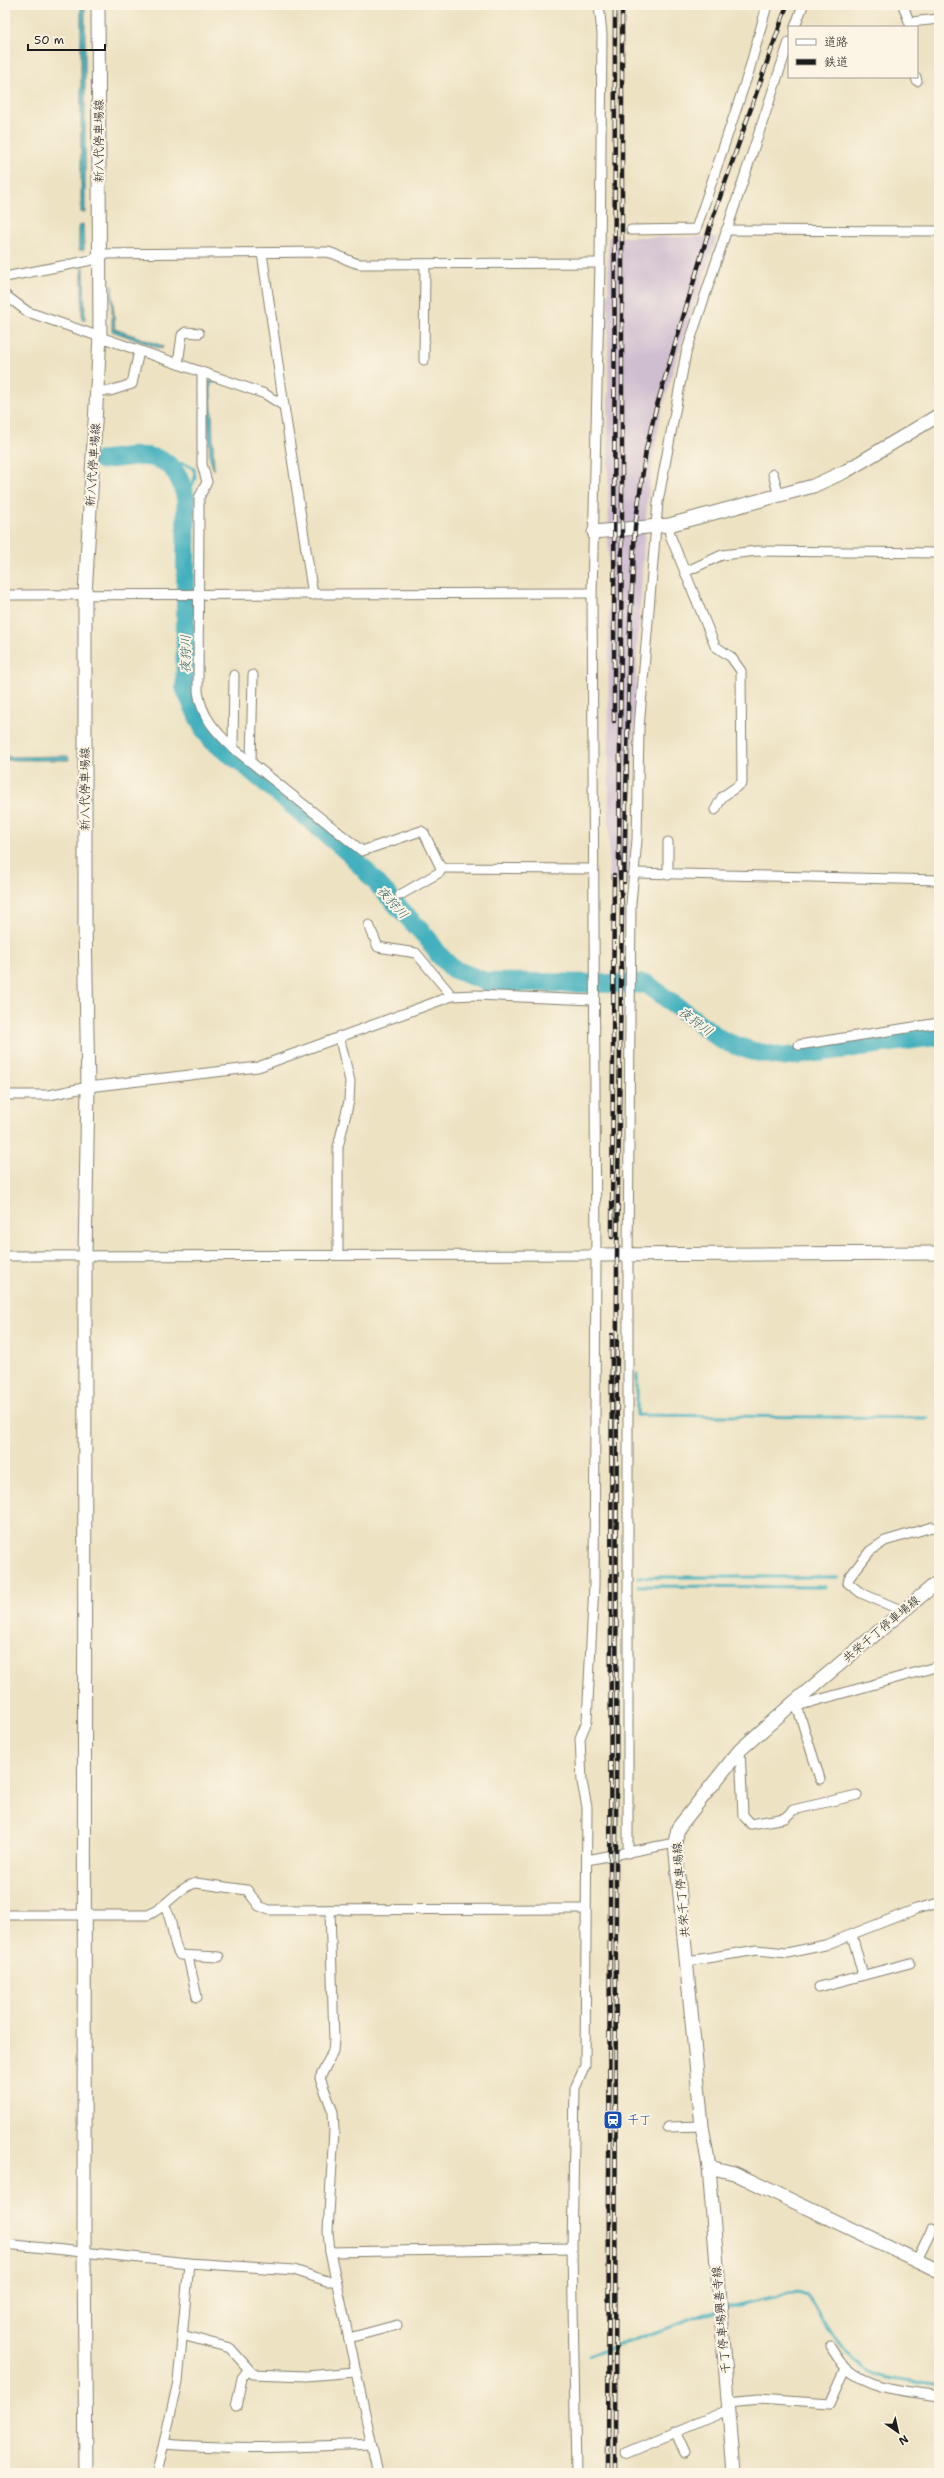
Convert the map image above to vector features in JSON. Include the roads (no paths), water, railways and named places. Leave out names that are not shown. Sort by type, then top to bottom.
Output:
[{"type":"street","name":"新八代停車場線","points":[[86,2473],[84,2253],[85,1256],[88,1087],[85,925],[85,595],[100,336],[98,5]]},
{"type":"street","points":[[576,2473],[572,2248],[575,2088],[586,2066],[585,1909],[587,1807],[582,1782],[580,1738],[587,1721],[594,1586],[596,1255],[593,999],[592,593],[600,263],[602,34],[599,5]]},
{"type":"street","points":[[631,230],[696,229],[749,71],[767,5]]},
{"type":"street","points":[[794,26],[802,5]]},
{"type":"street","points":[[903,5],[911,24],[939,19]]},
{"type":"street","points":[[628,1853],[628,1255],[631,903],[635,873],[639,728],[663,525],[659,495],[686,353],[788,45]]},
{"type":"street","points":[[726,230],[939,231]]},
{"type":"street","points":[[5,277],[92,260],[99,254],[327,252],[337,254],[351,262],[360,264],[600,263]]},
{"type":"street","points":[[262,253],[312,595]]},
{"type":"street","points":[[424,360],[425,264]]},
{"type":"street","points":[[5,295],[28,312],[266,394],[284,406]]},
{"type":"street","points":[[178,364],[182,335],[186,332],[199,333]]},
{"type":"street","points":[[98,390],[110,391],[132,384],[139,351]]},
{"type":"street","points":[[202,373],[202,464],[207,482],[200,498],[196,593],[199,700],[208,722],[233,748],[362,851],[421,831],[424,833],[441,868]]},
{"type":"street","points":[[594,532],[663,525],[780,496],[830,480],[939,416]]},
{"type":"street","points":[[773,474],[780,496]]},
{"type":"street","points":[[663,525],[670,535],[715,646],[731,657],[741,671],[742,783],[722,797],[715,810]]},
{"type":"street","points":[[685,572],[722,555],[757,551],[939,553]]},
{"type":"street","points":[[5,595],[196,593],[312,595],[592,593]]},
{"type":"street","points":[[233,748],[234,675]]},
{"type":"street","points":[[251,762],[253,675]]},
{"type":"street","points":[[668,842],[668,875]]},
{"type":"street","points":[[441,868],[593,869]]},
{"type":"street","points":[[400,895],[440,872],[441,868]]},
{"type":"street","points":[[635,873],[668,875],[756,875],[799,879],[939,880]]},
{"type":"street","points":[[369,925],[378,947],[416,953],[443,983],[450,994]]},
{"type":"street","points":[[5,1096],[50,1095],[88,1087],[252,1068],[450,994],[593,999]]},
{"type":"street","points":[[799,1045],[939,1023]]},
{"type":"street","points":[[338,1255],[338,1147],[349,1101],[350,1081],[339,1036]]},
{"type":"street","points":[[5,1256],[939,1254]]},
{"type":"street","points":[[903,1611],[862,1593],[848,1583],[849,1578],[870,1550],[885,1541],[932,1527],[939,1528]]},
{"type":"street","name":"共栄千丁停車場線","points":[[709,2167],[702,2126],[688,1961],[675,1843],[678,1828],[740,1750],[939,1581]]},
{"type":"street","points":[[820,1779],[794,1705],[938,1669]]},
{"type":"street","points":[[740,1750],[743,1815],[751,1824],[785,1818],[794,1810],[857,1795]]},
{"type":"street","points":[[587,1860],[675,1843]]},
{"type":"street","points":[[5,1915],[148,1915],[164,1906],[188,1886],[196,1883],[247,1890],[259,1906],[269,1910],[585,1909]]},
{"type":"street","points":[[688,1961],[757,1950],[787,1953],[825,1945],[916,1909],[939,1903]]},
{"type":"street","points":[[164,1906],[170,1914],[176,1950],[180,1955],[188,1957],[219,1957]]},
{"type":"street","points":[[330,1910],[334,2040],[333,2051],[320,2078],[333,2112],[334,2130],[328,2231],[335,2281],[342,2300],[355,2372],[378,2473]]},
{"type":"street","points":[[852,1935],[863,1975]]},
{"type":"street","points":[[188,1957],[197,1997]]},
{"type":"street","points":[[819,1987],[910,1963]]},
{"type":"street","points":[[668,2127],[702,2126]]},
{"type":"street","points":[[709,2167],[734,2173],[939,2271]]},
{"type":"street","name":"千丁停車場興善寺線","points":[[709,2167],[734,2473]]},
{"type":"street","points":[[917,2260],[932,2229]]},
{"type":"street","points":[[5,2244],[189,2263],[294,2270],[327,2281],[335,2281]]},
{"type":"street","points":[[330,2252],[572,2248]]},
{"type":"street","points":[[157,2473],[178,2382],[189,2263]]},
{"type":"street","points":[[349,2338],[397,2325]]},
{"type":"street","points":[[182,2335],[230,2348],[253,2374],[306,2376],[355,2372]]},
{"type":"street","points":[[830,2346],[846,2368],[862,2380],[882,2387],[939,2396]]},
{"type":"street","points":[[626,2453],[728,2406],[759,2399],[830,2404],[846,2368]]},
{"type":"street","points":[[236,2407],[242,2378],[248,2370]]},
{"type":"street","points":[[675,2431],[684,2453]]},
{"type":"street","points":[[164,2444],[242,2448],[371,2444]]},
{"type":"water","points":[[81,5],[85,5],[85,212],[81,212]]},
{"type":"water","points":[[83,224],[84,250],[79,250],[79,225]]},
{"type":"water","points":[[82,267],[84,267],[85,319],[82,320]]},
{"type":"water","points":[[112,285],[115,329],[163,346],[162,349],[112,331]]},
{"type":"water","points":[[206,381],[220,382],[211,383],[214,470],[210,459]]},
{"type":"water","points":[[68,756],[69,760],[5,760],[5,757]]},
{"type":"waterway","name":"夜狩川","points":[[102,460],[132,456],[156,458],[166,463],[175,471],[181,483],[186,500],[185,689],[203,728],[213,742],[241,762],[350,854],[428,939],[439,955],[453,969],[487,982],[647,984],[723,1041],[752,1051],[784,1057],[939,1036]]},
{"type":"waterway","points":[[162,459],[187,465],[194,469],[195,478],[186,500]]},
{"type":"waterway","points":[[637,1374],[637,1415],[928,1418]]},
{"type":"waterway","points":[[638,1577],[838,1577]]},
{"type":"waterway","points":[[638,1586],[825,1587]]},
{"type":"waterway","points":[[724,2308],[797,2292],[807,2295],[837,2342],[856,2363],[867,2371],[886,2378],[939,2386]]},
{"type":"waterway","points":[[589,2356],[717,2310]]},
{"type":"railway","points":[[614,721],[615,5]]},
{"type":"railway","points":[[615,2473],[617,1255],[622,908],[619,857],[622,529],[622,5]]},
{"type":"railway","points":[[624,882],[630,628],[635,527],[646,450],[655,412],[712,220],[787,5]]},
{"type":"railway","points":[[612,1237],[614,875]]},
{"type":"railway","points":[[608,2473],[612,1335]]},
{"type":"place","name":"千丁","points":[[613,2120]]}]
